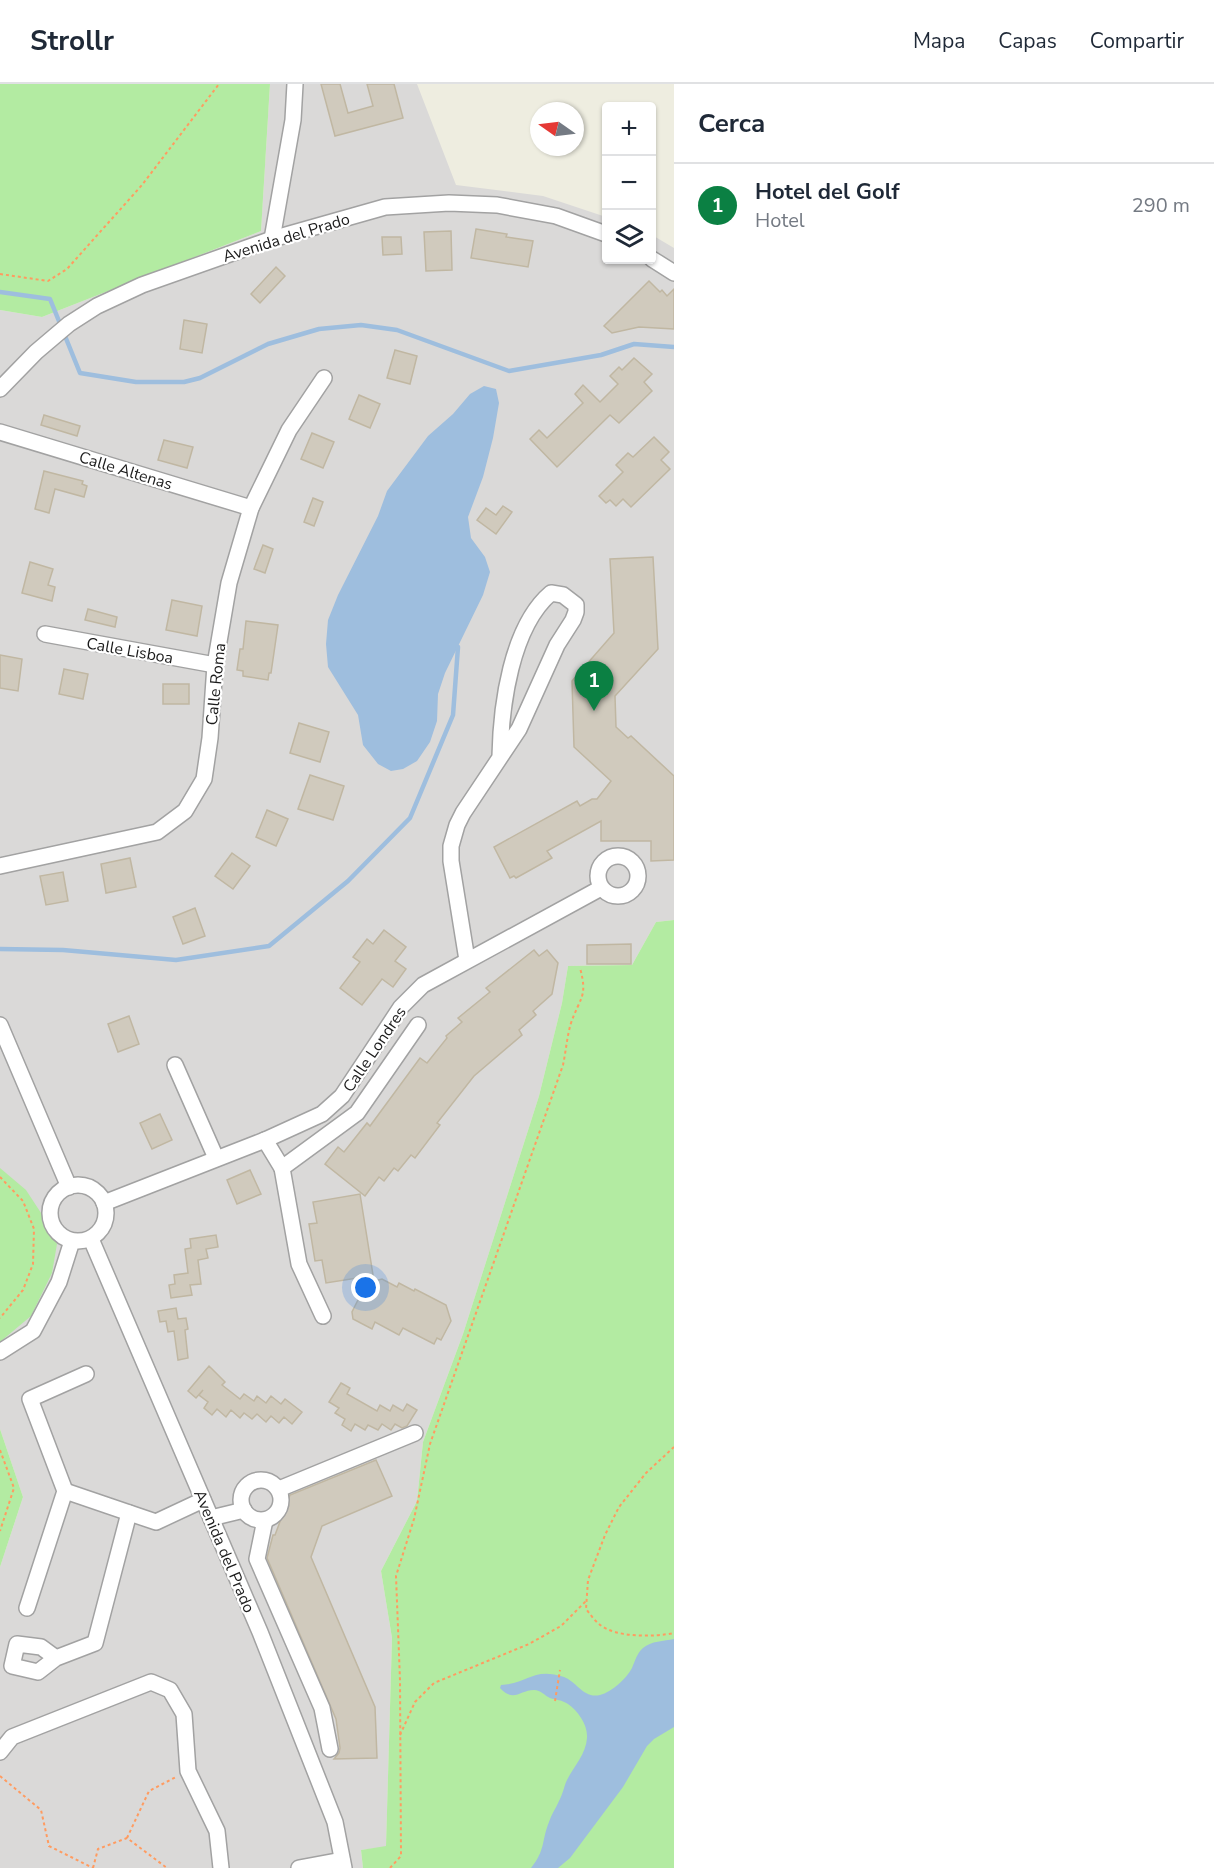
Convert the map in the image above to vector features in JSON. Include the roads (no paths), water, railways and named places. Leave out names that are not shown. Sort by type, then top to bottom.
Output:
[{"type":"street","points":[[272,239],[293,120],[296,84]]},
{"type":"street","name":"Avenida del Prado","points":[[0,389],[36,352],[69,324],[97,306],[142,285],[272,239],[385,207],[449,203],[497,205],[556,216],[602,233]]},
{"type":"street","points":[[656,262],[674,273]]},
{"type":"street","name":"Calle Roma","points":[[0,866],[157,832],[185,811],[204,779],[210,738],[215,665],[229,583],[251,508],[289,430],[324,378]]},
{"type":"street","name":"Calle Altenas","points":[[0,432],[251,508]]},
{"type":"street","points":[[467,960],[452,876],[451,846],[463,813],[519,729],[557,645],[576,612],[576,605],[563,595],[551,593],[542,600],[517,644],[501,718],[500,756]]},
{"type":"street","name":"Calle Lisboa","points":[[45,634],[215,665]]},
{"type":"street","name":"Calle Londres","points":[[104,1203],[265,1140],[322,1114],[342,1096],[401,1007],[423,985],[601,888]]},
{"type":"street","points":[[0,1025],[69,1187]]},
{"type":"street","points":[[282,1168],[357,1113],[418,1025]]},
{"type":"street","points":[[175,1065],[216,1158]]},
{"type":"street","points":[[265,1140],[282,1168],[299,1263],[323,1316]]},
{"type":"street","points":[[76,1185],[90,1188],[104,1203],[106,1217],[101,1230],[91,1239],[82,1242],[72,1241],[61,1236],[53,1227],[50,1215],[52,1203],[58,1193],[69,1187],[76,1185]]},
{"type":"street","name":"Avenida del Prado","points":[[91,1239],[260,1632],[335,1822],[343,1864]]},
{"type":"street","points":[[0,1352],[33,1331],[59,1282],[72,1241]]},
{"type":"street","points":[[27,1608],[64,1491],[30,1399],[86,1374]]},
{"type":"street","points":[[279,1489],[415,1433]]},
{"type":"street","points":[[256,1480],[269,1481],[279,1489],[282,1498],[280,1508],[274,1516],[265,1520],[257,1520],[244,1510],[241,1498],[246,1486],[256,1480]]},
{"type":"street","points":[[64,1491],[156,1522],[203,1500]]},
{"type":"street","points":[[211,1518],[244,1510]]},
{"type":"street","points":[[56,1658],[96,1643],[129,1513]]},
{"type":"street","points":[[265,1520],[257,1559],[322,1708],[330,1749]]},
{"type":"street","points":[[0,1752],[12,1737],[151,1682],[170,1690],[184,1714],[188,1771],[217,1830],[221,1868]]},
{"type":"street","points":[[299,1868],[343,1864]]},
{"type":"water","points":[[484,386],[496,389],[499,403],[483,477],[468,517],[471,538],[485,557],[490,572],[483,595],[445,673],[438,694],[437,721],[430,742],[417,761],[403,769],[391,771],[378,764],[363,745],[358,715],[328,667],[326,644],[328,620],[338,595],[378,516],[387,491],[428,436],[453,414],[470,394]]},
{"type":"water","points":[[674,1639],[674,1727],[647,1746],[623,1787],[570,1858],[558,1868],[531,1868],[541,1850],[550,1819],[567,1780],[584,1749],[587,1733],[579,1714],[566,1703],[536,1690],[509,1695],[500,1688],[501,1685],[537,1675],[553,1674],[569,1679],[589,1695],[600,1695],[622,1681],[643,1648]]},
{"type":"waterway","points":[[0,292],[50,299],[80,373],[136,382],[184,382],[200,378],[268,344],[319,329],[361,325],[397,330],[509,371],[601,355],[634,344],[674,347]]},
{"type":"waterway","points":[[0,949],[63,950],[176,960],[269,946],[348,881],[410,818],[453,715],[458,647]]},
{"type":"place","name":"Hotel del Golf","points":[[594,711]]}]
